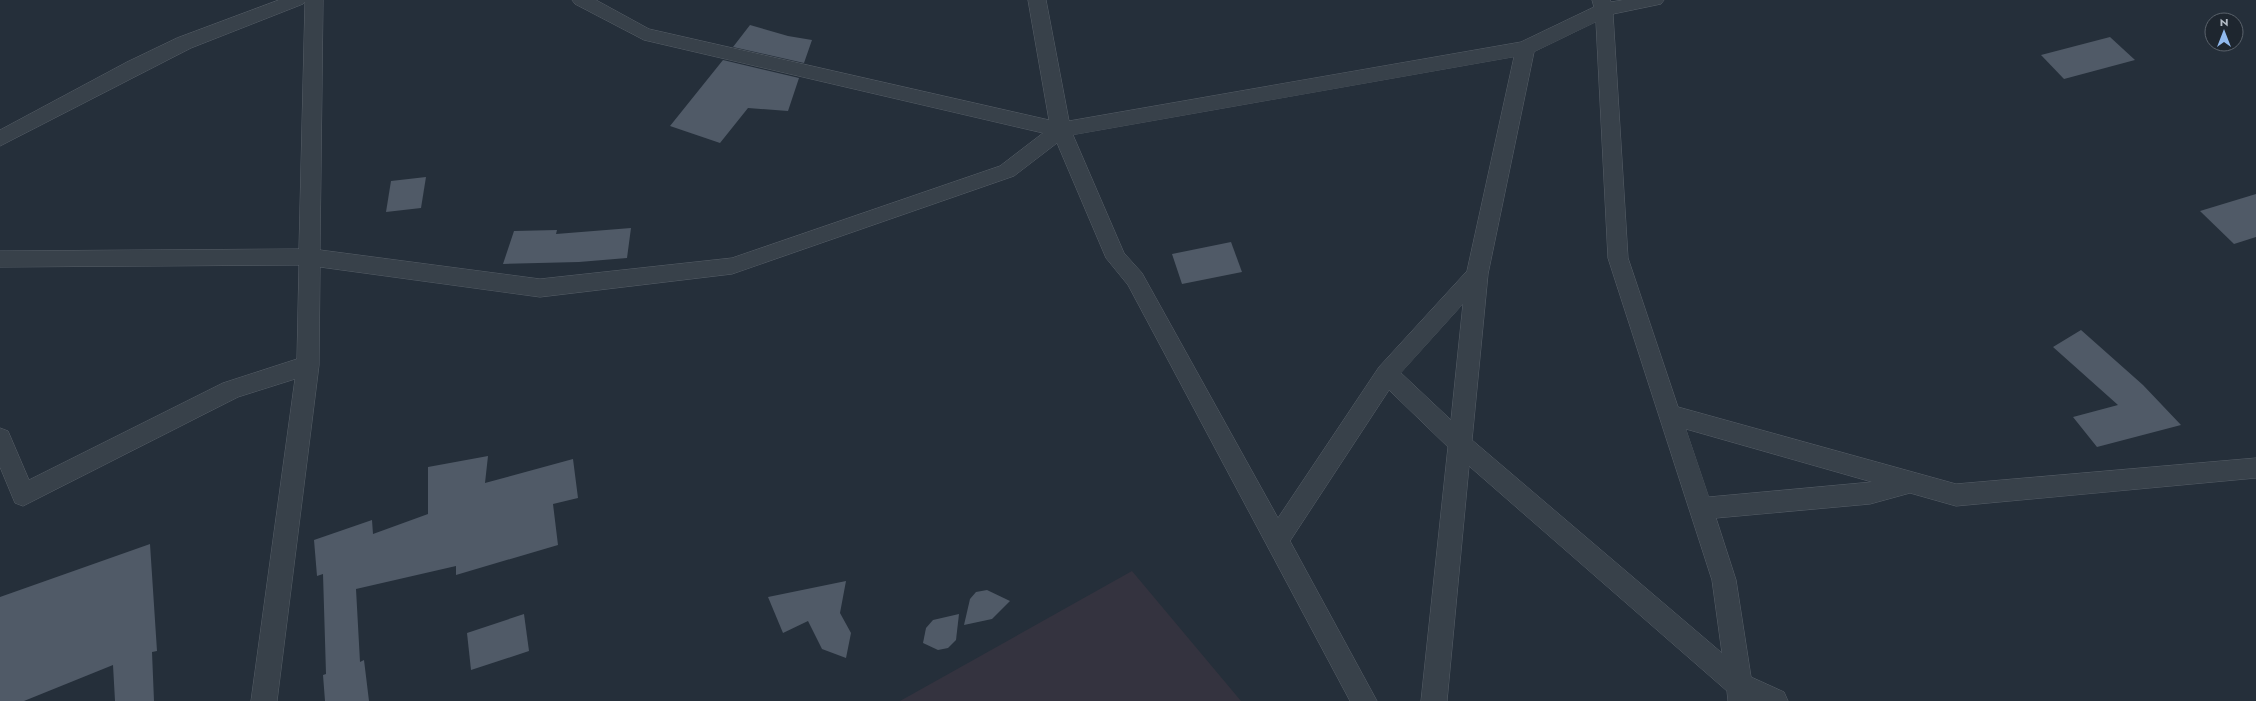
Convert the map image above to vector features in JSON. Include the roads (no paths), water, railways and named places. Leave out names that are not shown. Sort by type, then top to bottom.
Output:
[{"type":"street","points":[[0,139],[134,67],[184,43],[297,0]]},
{"type":"street","points":[[264,701],[308,365],[314,0]]},
{"type":"street","points":[[581,0],[644,34],[1061,130],[1525,48],[1603,5],[1655,0]]},
{"type":"street","points":[[1037,0],[1061,130],[1116,258],[1135,278],[1364,701]]},
{"type":"street","points":[[1603,5],[1618,258],[1724,580],[1740,693]]},
{"type":"street","points":[[1434,701],[1477,274],[1525,48]]},
{"type":"street","points":[[0,259],[310,257],[540,288],[732,266],[1006,171],[1061,130]]},
{"type":"street","points":[[1277,540],[1387,374],[1477,274]]},
{"type":"street","points":[[0,438],[23,495],[231,390],[308,365]]},
{"type":"street","points":[[1387,374],[1460,444],[1740,693],[1775,701]]},
{"type":"street","points":[[1669,414],[1956,495],[2256,468]]},
{"type":"street","points":[[1700,509],[1870,493],[1912,482]]}]
